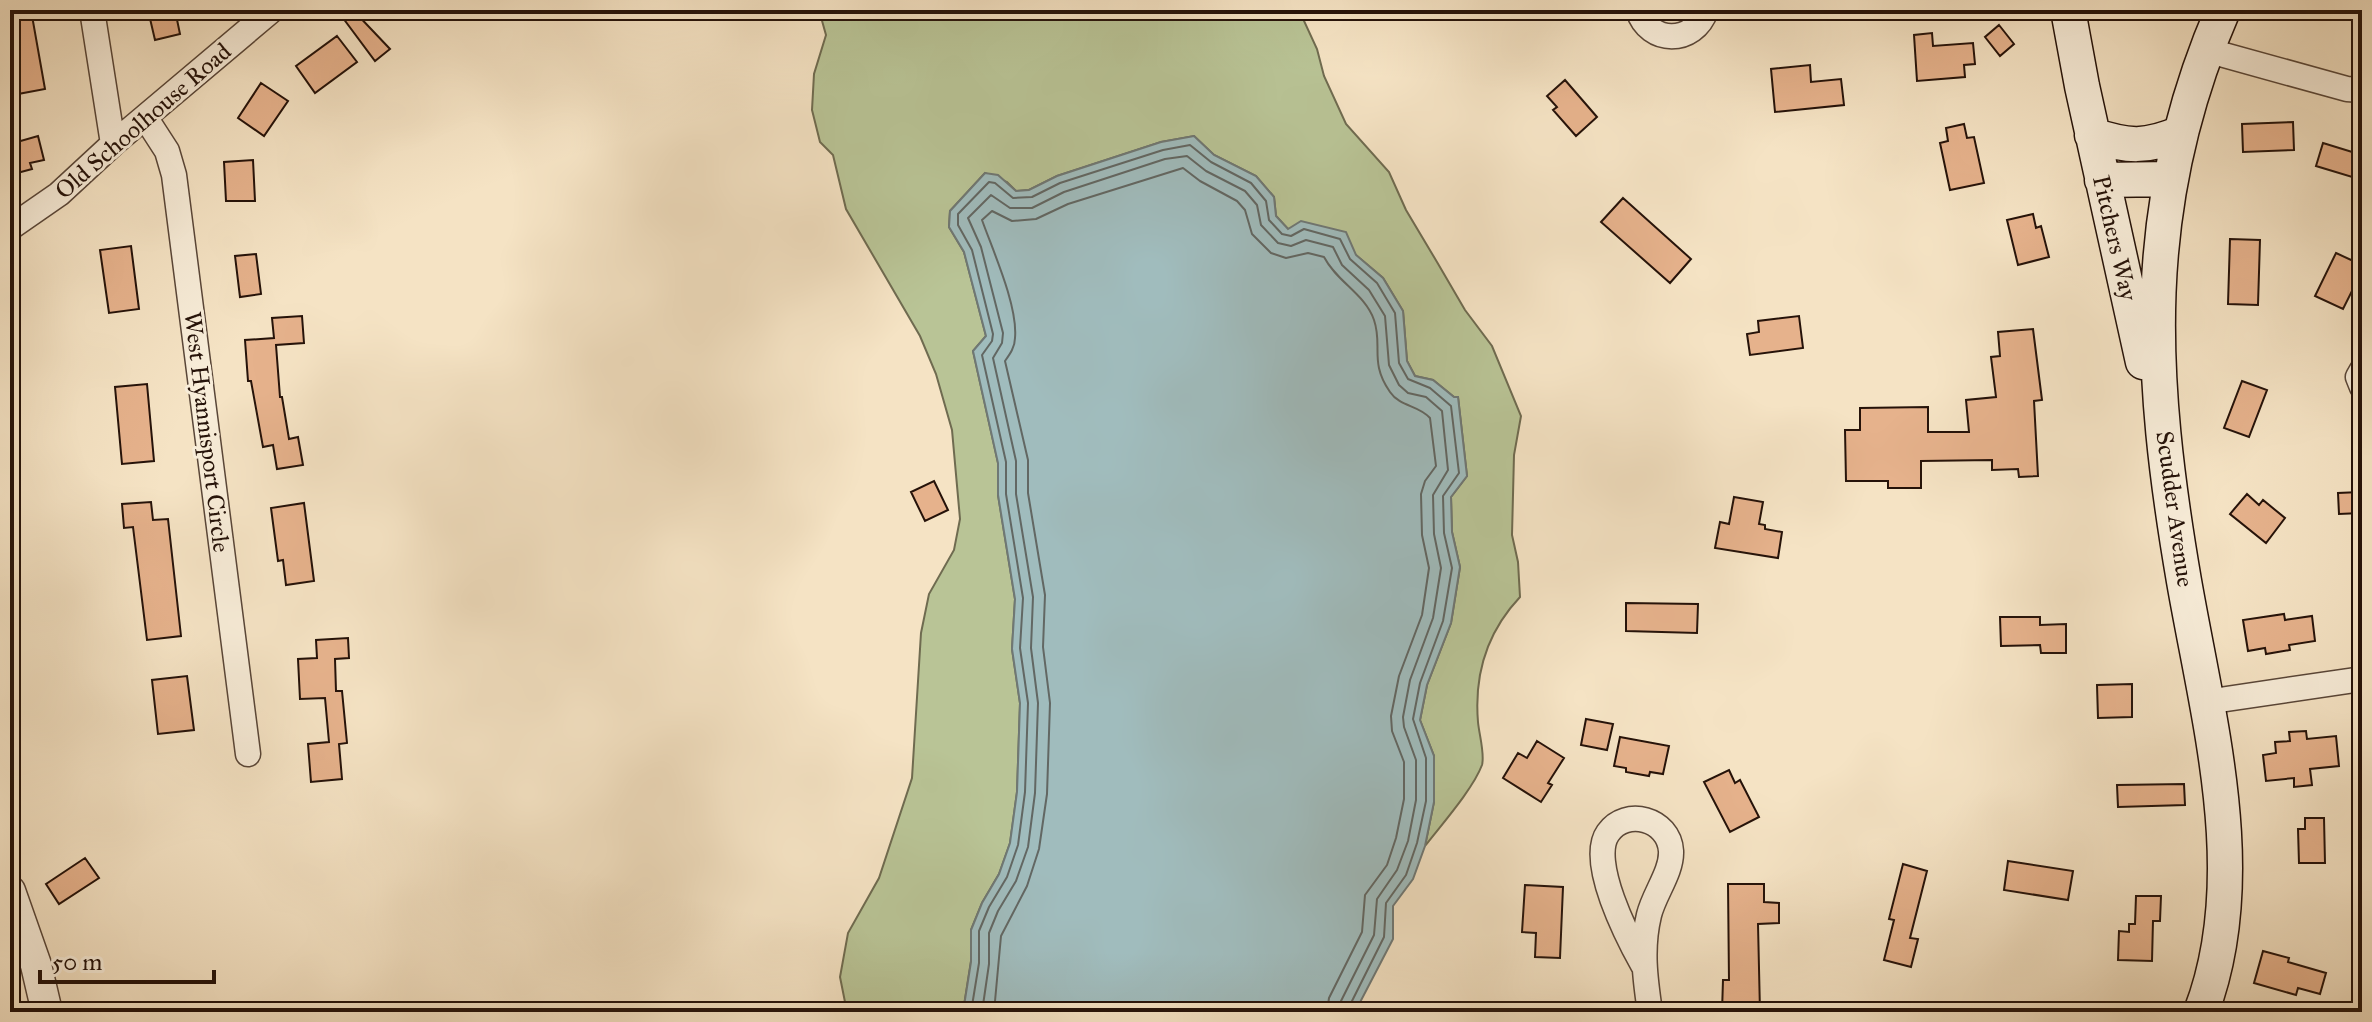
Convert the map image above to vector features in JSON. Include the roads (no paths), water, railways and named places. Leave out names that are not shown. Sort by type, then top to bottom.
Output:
[{"type":"main road","name":"Pitchers Way","points":[[2068,10],[2092,135],[2166,464]]},
{"type":"main road","name":"Scudder Avenue","points":[[2207,1011],[2218,950],[2226,845],[2206,702],[2166,464],[2156,346],[2160,241],[2171,179],[2206,50],[2223,10]]},
{"type":"main road","points":[[2092,135],[2142,146],[2181,133]]},
{"type":"main road","points":[[2102,180],[2171,179]]},
{"type":"street","points":[[92,10],[113,144]]},
{"type":"street","name":"Old Schoolhouse Road","points":[[10,228],[59,194],[113,144],[272,10]]},
{"type":"street","points":[[1638,10],[1648,28],[1670,37],[1692,30],[1706,10]]},
{"type":"street","points":[[2206,50],[2347,89],[2362,90]]},
{"type":"street","name":"West Hyannisport Circle","points":[[145,117],[167,151],[174,175],[248,754]]},
{"type":"street","points":[[2206,702],[2362,679]]},
{"type":"street","points":[[1643,965],[1621,923],[1601,854],[1607,834],[1618,824],[1632,818],[1647,820],[1660,827],[1669,839],[1671,854],[1649,914],[1643,965],[1650,1012]]},
{"type":"street","points":[[10,891],[36,965],[47,1012]]},
{"type":"water","points":[[1194,136],[1214,155],[1256,176],[1274,197],[1276,216],[1288,229],[1301,221],[1346,232],[1356,255],[1383,278],[1403,311],[1407,361],[1415,376],[1433,380],[1458,397],[1467,476],[1451,497],[1452,532],[1460,567],[1451,623],[1427,685],[1420,720],[1434,756],[1434,802],[1425,846],[1413,879],[1393,906],[1393,939],[1355,1012],[963,1012],[971,962],[971,930],[999,874],[1010,843],[1017,792],[1020,703],[1012,649],[1015,599],[998,495],[998,463],[973,351],[986,336],[964,252],[949,227],[950,211],[985,173],[998,175],[1016,191],[1029,190],[1057,176],[1161,142]]}]
